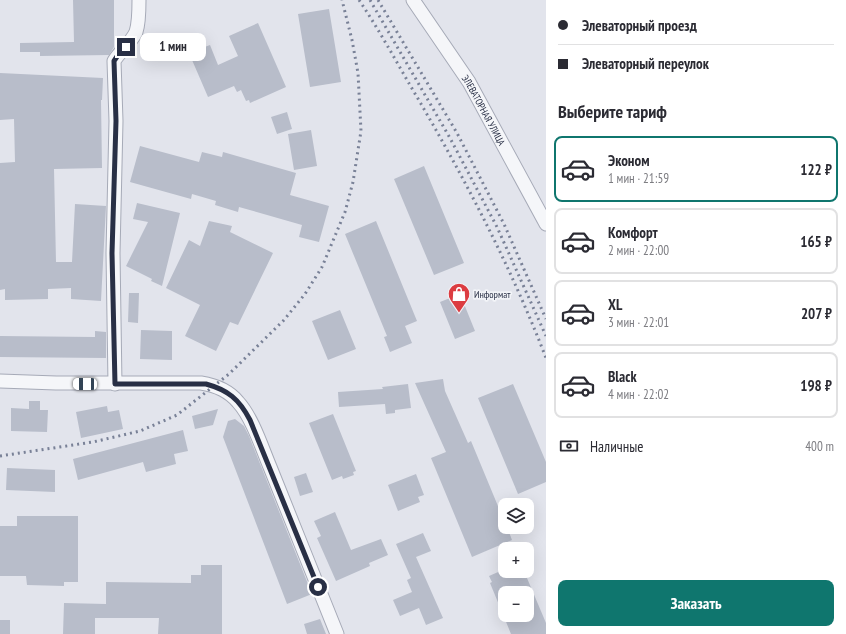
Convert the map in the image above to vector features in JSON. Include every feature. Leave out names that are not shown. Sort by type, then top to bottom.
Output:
[{"type":"street","points":[[115,384],[112,253],[116,121],[114,61],[136,32],[139,0]]},
{"type":"street","name":"ЭЛЕВАТОРНАЯ УЛИЦА","points":[[413,0],[469,82],[546,224]]},
{"type":"street","points":[[0,382],[115,384],[201,383],[214,386],[229,394],[238,401],[250,420],[337,634]]},
{"type":"building","points":[[73,0],[114,0],[114,47],[109,55],[40,56],[40,52],[20,52],[20,43],[74,42]]},
{"type":"building","points":[[329,9],[341,82],[310,87],[298,14]]},
{"type":"building","points":[[258,23],[286,87],[250,103],[249,100],[246,101],[241,90],[237,92],[234,86],[208,97],[189,53],[210,45],[218,65],[238,56],[229,36]]},
{"type":"building","points":[[0,73],[103,78],[101,100],[102,168],[54,169],[56,262],[72,262],[75,204],[106,206],[101,301],[71,299],[71,288],[48,289],[48,299],[5,300],[5,289],[0,290],[0,163],[15,162],[14,119],[0,120]]},
{"type":"building","points":[[287,112],[292,129],[277,134],[271,117]]},
{"type":"building","points":[[311,130],[317,166],[294,170],[288,134]]},
{"type":"building","points":[[140,146],[199,162],[202,152],[222,157],[223,152],[296,173],[290,195],[329,206],[319,242],[299,237],[302,225],[239,207],[238,212],[215,205],[216,201],[192,194],[191,199],[130,182]]},
{"type":"building","points":[[424,166],[464,263],[434,275],[394,179]]},
{"type":"building","points":[[137,203],[180,213],[162,286],[151,281],[152,279],[126,266],[148,222],[133,219]]},
{"type":"building","points":[[209,221],[232,226],[230,232],[273,253],[238,325],[230,322],[216,351],[185,336],[200,305],[166,288],[189,240],[200,246]]},
{"type":"building","points":[[376,221],[417,321],[405,326],[412,343],[390,352],[384,337],[387,336],[345,234]]},
{"type":"building","points":[[129,293],[139,293],[138,323],[128,322]]},
{"type":"building","points":[[460,294],[475,331],[455,339],[440,302]]},
{"type":"building","points":[[340,310],[356,349],[328,360],[312,321]]},
{"type":"building","points":[[141,330],[172,331],[172,360],[140,359]]},
{"type":"building","points":[[95,331],[106,332],[106,358],[0,357],[0,336],[95,337]]},
{"type":"building","points":[[443,379],[445,391],[468,443],[471,441],[498,506],[498,534],[510,534],[512,540],[507,542],[498,542],[498,546],[472,557],[431,458],[446,452],[415,383]]},
{"type":"building","points":[[408,384],[411,408],[395,410],[395,413],[386,414],[385,404],[339,407],[338,392],[383,389],[382,387]]},
{"type":"building","points":[[513,384],[546,462],[546,482],[518,494],[478,398]]},
{"type":"building","points":[[29,401],[40,401],[40,410],[48,410],[47,432],[11,431],[11,408],[29,409]]},
{"type":"building","points":[[107,406],[108,412],[119,410],[123,429],[81,438],[76,412]]},
{"type":"building","points":[[218,409],[213,425],[195,429],[192,416]]},
{"type":"building","points":[[333,414],[356,471],[353,472],[354,475],[343,479],[342,476],[332,480],[309,423]]},
{"type":"building","points":[[235,419],[244,426],[249,436],[312,594],[287,604],[223,437],[228,421]]},
{"type":"building","points":[[183,430],[188,451],[174,454],[176,464],[146,472],[143,462],[78,480],[73,459]]},
{"type":"building","points":[[7,468],[55,470],[55,492],[6,490]]},
{"type":"building","points":[[306,473],[313,492],[300,496],[294,477]]},
{"type":"building","points":[[416,474],[424,495],[418,497],[420,502],[398,511],[388,485]]},
{"type":"building","points":[[335,512],[351,550],[381,539],[388,555],[369,563],[370,566],[336,581],[317,538],[321,536],[314,521]]},
{"type":"building","points":[[17,516],[78,516],[78,582],[64,582],[64,586],[27,585],[26,576],[0,576],[0,526],[17,526]]},
{"type":"building","points":[[423,533],[431,551],[416,557],[443,618],[426,625],[419,608],[400,616],[393,600],[412,592],[407,580],[411,578],[396,544]]},
{"type":"building","points":[[201,565],[222,565],[222,634],[158,634],[159,618],[95,618],[95,634],[63,634],[64,603],[106,604],[106,582],[191,583],[191,575],[201,575]]},
{"type":"building","points":[[498,572],[498,578],[527,578],[530,586],[498,586],[498,602],[490,583],[492,582],[489,576]]},
{"type":"building","points":[[534,595],[546,623],[546,634],[511,634],[506,622],[534,622]]},
{"type":"building","points":[[320,619],[326,634],[307,634],[304,624]]},
{"type":"building","points":[[0,620],[10,620],[10,634],[0,634]]},
{"type":"railway","points":[[0,456],[93,442],[140,431],[177,415],[229,374],[284,320],[305,294],[322,267],[345,212],[353,182],[361,131],[358,73],[352,40],[342,0]]},
{"type":"railway","points":[[359,0],[382,36],[453,160],[487,225],[518,291],[546,358]]},
{"type":"railway","points":[[370,0],[450,138],[497,227],[546,336]]},
{"type":"railway","points":[[378,0],[457,133],[504,224],[546,319]]},
{"type":"place","name":"Информат","points":[[459,314]]},
{"type":"route","points":[[126,47],[114,61],[116,121],[112,253],[115,384],[201,383],[219,388],[238,401],[250,420],[318,587]]}]
